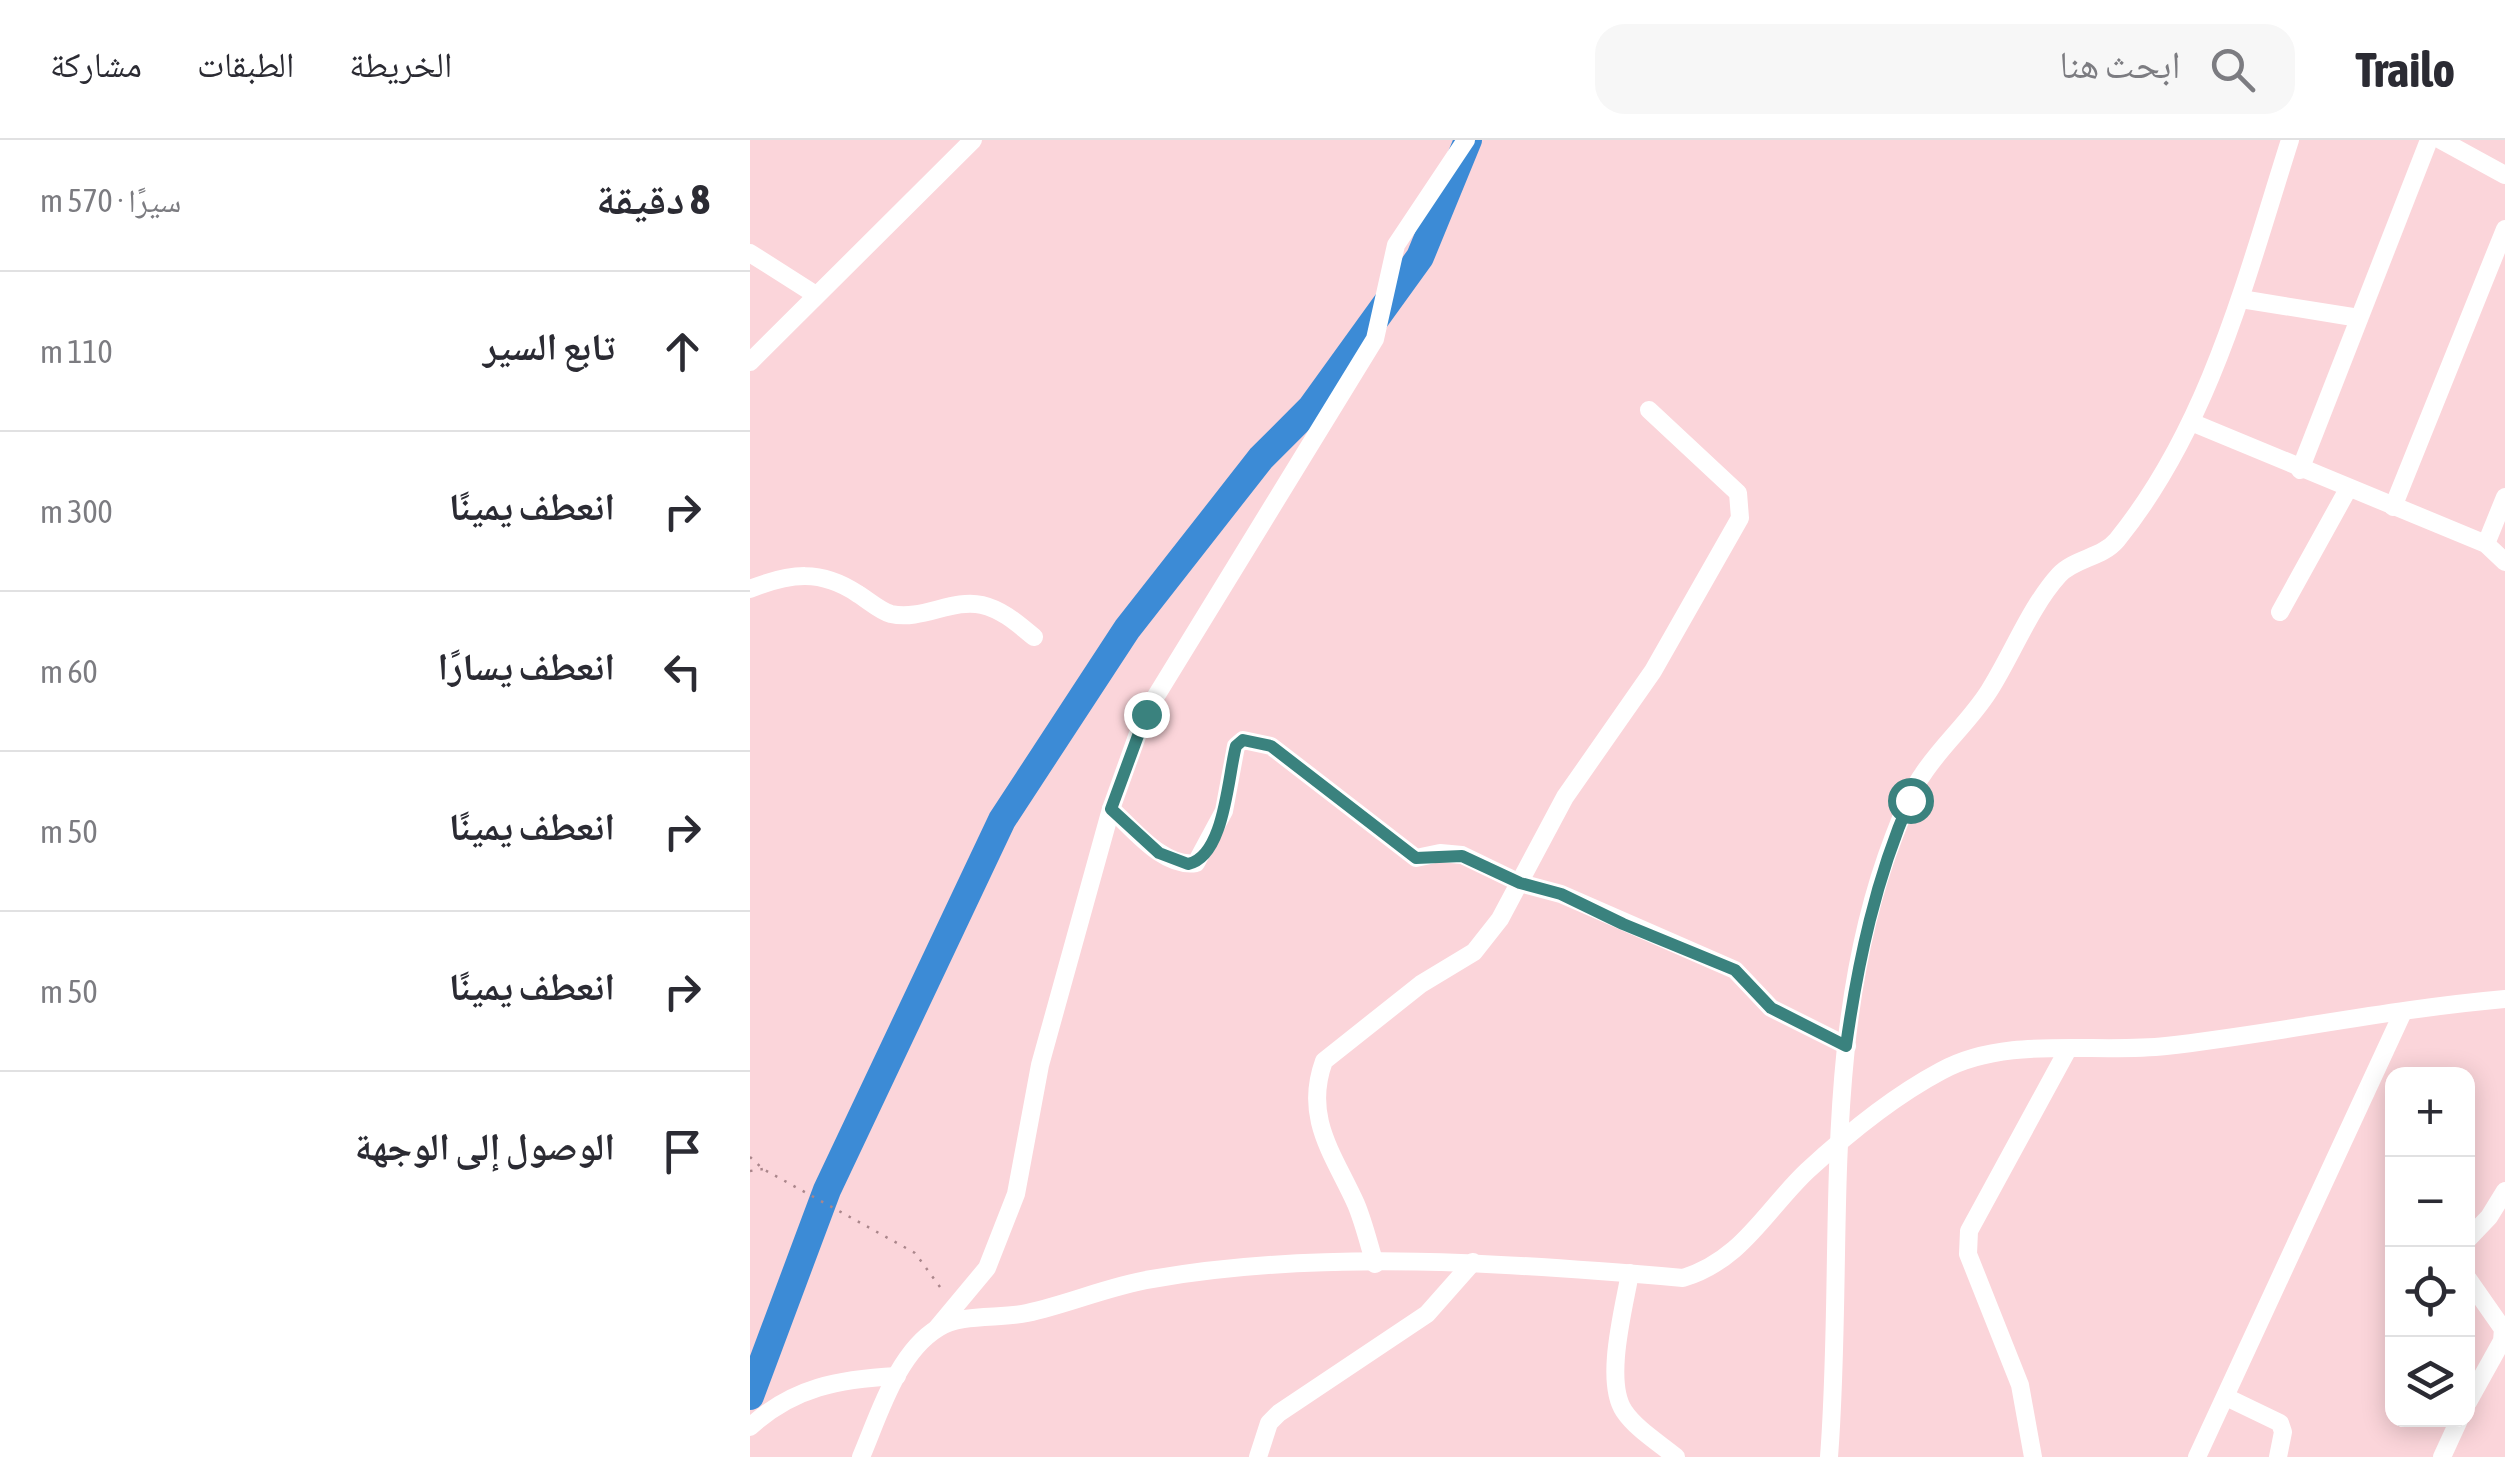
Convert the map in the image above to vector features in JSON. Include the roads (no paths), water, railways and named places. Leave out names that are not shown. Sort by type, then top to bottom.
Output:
[{"type":"street","points":[[750,362],[973,140]]},
{"type":"street","points":[[861,1457],[897,1376],[918,1345],[987,1268],[1016,1194],[1040,1065],[1111,809],[1146,714],[1375,339],[1396,245],[1466,140]]},
{"type":"street","points":[[1829,1457],[1846,1046],[1862,945],[1893,838],[1922,775],[1983,700],[2060,574],[2115,543],[2191,422],[2241,299],[2290,140]]},
{"type":"street","points":[[2300,470],[2429,140]]},
{"type":"street","points":[[2441,140],[2505,175]]},
{"type":"street","points":[[2393,507],[2505,229]]},
{"type":"street","points":[[750,252],[816,295]]},
{"type":"street","points":[[2241,299],[2359,318]]},
{"type":"street","points":[[750,336],[768,344]]},
{"type":"street","points":[[1375,1264],[1356,1204],[1322,1136],[1318,1080],[1324,1062],[1421,984],[1480,946],[1520,883],[1565,796],[1653,671],[1740,518],[1738,493],[1649,410]]},
{"type":"street","points":[[2191,422],[2486,544],[2505,562]]},
{"type":"street","points":[[2280,612],[2348,489]]},
{"type":"street","points":[[2486,544],[2505,497]]},
{"type":"street","points":[[750,589],[784,576],[810,575],[836,580],[888,613],[914,616],[978,604],[1003,613],[1034,637]]},
{"type":"street","points":[[1111,809],[1159,853],[1179,862],[1196,862],[1224,811],[1236,746],[1243,740],[1271,746],[1416,858],[1462,856],[1520,883],[1561,894],[1735,970],[1771,1008],[1846,1046]]},
{"type":"street","points":[[937,1328],[1031,1313],[1152,1279],[1228,1268],[1472,1262],[1683,1278],[1709,1270],[1745,1243],[1782,1197],[1839,1143],[1938,1072],[1961,1061],[2010,1052],[2163,1046],[2505,999]]},
{"type":"street","points":[[2196,1457],[2403,1012]]},
{"type":"street","points":[[2034,1457],[2020,1385],[1968,1254],[1969,1230],[2067,1050]]},
{"type":"street","points":[[2475,1232],[2489,1218],[2505,1191]]},
{"type":"street","points":[[1258,1457],[1268,1423],[1427,1314],[1472,1262]]},
{"type":"street","points":[[1630,1273],[1618,1338],[1618,1399],[1631,1420],[1676,1457]]},
{"type":"street","points":[[2475,1288],[2503,1329],[2502,1341],[2475,1389]]},
{"type":"street","points":[[750,1427],[785,1400],[823,1384],[897,1376]]},
{"type":"street","points":[[2226,1398],[2280,1423],[2284,1432],[2278,1457]]},
{"type":"street","points":[[2442,1457],[2456,1427]]},
{"type":"waterway","points":[[750,1396],[827,1190],[1002,820],[1127,629],[1261,458],[1311,408],[1420,257],[1468,140]]}]
